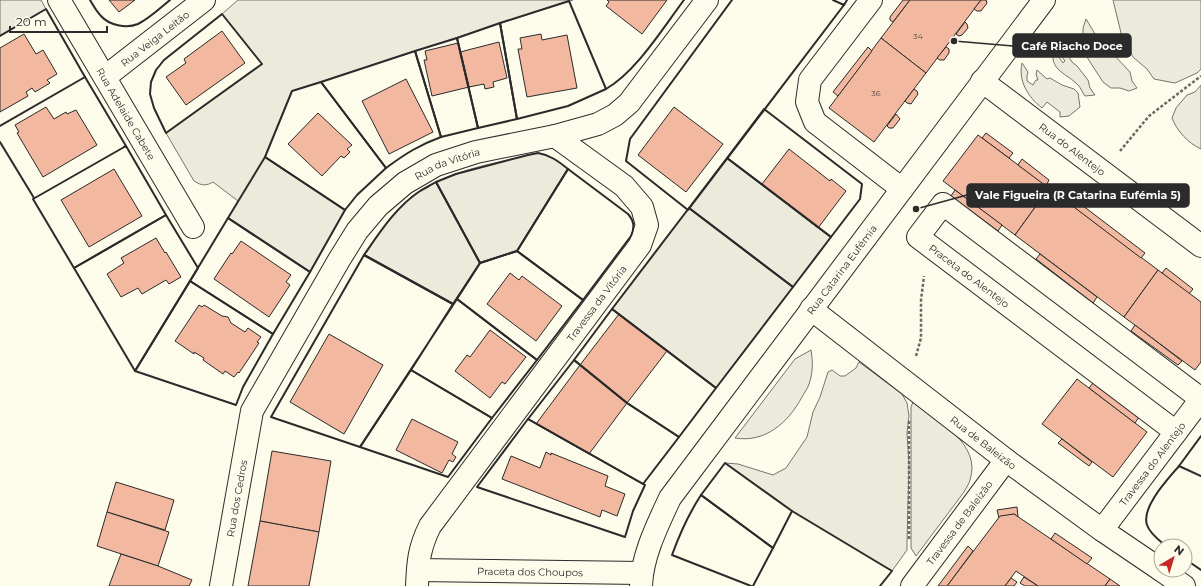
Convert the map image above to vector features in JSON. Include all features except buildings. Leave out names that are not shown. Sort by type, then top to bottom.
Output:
[{"type":"street","name":"Rua Adelaide Cabete","points":[[59,0],[193,227]]},
{"type":"street","name":"Rua Veiga Leitão","points":[[105,77],[204,0]]},
{"type":"street","name":"Rua da Vitória","points":[[252,411],[339,260],[357,232],[378,206],[405,183],[436,165],[476,152],[555,136],[598,124],[615,115],[629,103],[707,0]]},
{"type":"street","points":[[871,0],[810,80],[807,102],[815,122],[902,189]]},
{"type":"street","name":"Rua Catarina Eufémia","points":[[650,544],[670,498],[1044,0]]},
{"type":"street","name":"Rua do Alentejo","points":[[982,81],[1201,246]]},
{"type":"street","name":"Travessa da Vitória","points":[[461,484],[640,245],[647,225],[642,207],[624,186],[555,136]]},
{"type":"street","name":"Praceta do Alentejo","points":[[1176,432],[918,237],[943,204],[1201,399]]},
{"type":"street","name":"Rua de Baleizão","points":[[811,309],[1006,460],[1102,530],[1153,565]]},
{"type":"street","name":"Travessa do Alentejo","points":[[1102,530],[1201,399]]},
{"type":"street","name":"Rua dos Cedros","points":[[221,586],[252,411]]},
{"type":"street","name":"Travessa de Baleizão","points":[[912,586],[1006,460]]},
{"type":"street","name":"Praceta dos Choupos","points":[[461,484],[430,526],[422,542],[417,578],[642,580],[650,544]]},
{"type":"street","name":"Rua de Baleizão","points":[[1172,578],[1184,586]]},
{"type":"path","points":[[1104,172],[1149,116],[1201,76]]},
{"type":"shaded area","points":[[0,0],[41,0],[46,9],[0,36]]},
{"type":"shaded area","points":[[238,0],[573,0],[292,91],[265,157],[345,210],[310,272],[228,218],[238,201],[213,182],[204,185],[194,181],[166,133],[262,64],[222,14]]},
{"type":"shaded area","points":[[1113,0],[1201,0],[1201,69],[1197,73],[1175,83],[1154,79],[1147,69],[1133,57],[1122,37]]},
{"type":"shaded area","points":[[1086,19],[1097,37],[1130,72],[1132,81],[1137,88],[1129,91],[1120,88],[1111,88],[1103,82],[1083,51],[1083,28]]},
{"type":"shaded area","points":[[1060,43],[1072,62],[1088,80],[1090,88],[1095,95],[1085,96],[1080,87],[1074,81],[1056,67],[1053,57],[1054,50],[1063,63],[1065,61],[1059,52],[1058,44]]},
{"type":"shaded area","points":[[1022,63],[1028,72],[1027,81],[1033,85],[1036,80],[1038,80],[1036,74],[1037,70],[1047,79],[1050,78],[1062,85],[1074,89],[1078,93],[1080,107],[1069,116],[1060,117],[1060,112],[1047,102],[1042,108],[1032,99],[1025,88],[1021,76]]},
{"type":"shaded area","points":[[1201,85],[1201,149],[1184,136],[1172,118],[1176,108],[1187,95],[1195,92]]},
{"type":"shaded area","points":[[538,153],[554,159],[568,169],[517,251],[480,263],[453,304],[364,255],[382,229],[403,204],[420,191],[445,178],[459,173]]},
{"type":"shaded area","points":[[727,158],[831,237],[716,388],[612,309]]},
{"type":"shaded area","points":[[811,350],[812,367],[809,384],[790,415],[783,423],[766,434],[746,439],[735,438],[795,359]]},
{"type":"shaded area","points":[[859,362],[902,394],[907,403],[909,416],[907,433],[909,464],[907,550],[892,571],[792,511],[725,463],[738,464],[773,475],[786,468],[807,437],[813,412],[820,397],[828,372],[832,370],[840,376],[845,376],[856,368]]},
{"type":"shaded area","points":[[913,402],[955,434],[964,444],[970,455],[972,467],[970,482],[964,492],[916,556],[911,548],[911,407]]},
{"type":"wall","points":[[90,0],[104,19],[113,24],[123,26],[142,22],[170,0]]},
{"type":"wall","points":[[606,89],[628,72],[638,61],[684,0]]},
{"type":"wall","points":[[732,0],[630,139],[626,161],[688,210],[844,5],[833,0]]},
{"type":"wall","points":[[842,4],[844,5],[847,0]]},
{"type":"wall","points":[[569,1],[606,89],[568,106],[517,119],[500,23],[569,1]]},
{"type":"wall","points":[[0,36],[46,9],[85,77]]},
{"type":"wall","points":[[222,14],[262,64],[166,133],[154,108],[150,94],[151,82],[156,70],[164,60],[222,14]]},
{"type":"wall","points":[[500,23],[517,119],[478,128],[457,38],[500,23]]},
{"type":"wall","points":[[457,38],[478,128],[441,137],[415,51],[457,38]]},
{"type":"wall","points":[[415,51],[441,137],[412,150],[386,168],[321,82],[415,51]]},
{"type":"wall","points":[[0,126],[85,77],[126,146],[124,147]]},
{"type":"wall","points":[[321,82],[386,168],[357,195],[345,210],[265,157],[292,91],[321,82]]},
{"type":"wall","points":[[764,109],[862,184],[860,199],[831,237],[727,158],[764,109]]},
{"type":"wall","points":[[0,142],[34,198]]},
{"type":"wall","points":[[126,146],[166,215],[74,268],[33,199],[126,146]]},
{"type":"wall","points":[[538,153],[554,159],[568,169],[517,251],[480,263],[436,182],[456,174],[538,153]]},
{"type":"wall","points":[[265,157],[345,210],[310,272],[228,218],[265,157]]},
{"type":"wall","points":[[727,158],[831,237],[793,287],[689,208],[727,158]]},
{"type":"wall","points":[[568,169],[628,214],[632,219],[633,224],[631,236],[583,300],[517,251],[568,169]]},
{"type":"wall","points":[[436,182],[480,263],[453,304],[364,255],[396,212],[411,197],[436,182]]},
{"type":"wall","points":[[689,208],[793,287],[716,388],[612,309],[689,208]]},
{"type":"wall","points":[[166,215],[198,268],[135,371],[74,268],[166,215]]},
{"type":"wall","points":[[228,218],[310,272],[273,334],[190,281],[228,218]]},
{"type":"wall","points":[[517,251],[583,300],[537,360],[457,299],[480,263],[517,251]]},
{"type":"wall","points":[[453,304],[364,255],[271,417],[360,447],[457,299],[537,360],[492,418],[411,370],[453,304]]},
{"type":"wall","points":[[190,281],[273,334],[243,387],[236,405],[135,371],[190,281]]},
{"type":"wall","points":[[612,309],[716,388],[679,437],[627,403],[574,360],[612,309]]},
{"type":"wall","points":[[574,360],[627,403],[679,437],[643,484],[528,419],[574,360]]},
{"type":"wall","points":[[411,370],[492,418],[448,477],[360,447],[411,370]]},
{"type":"wall","points":[[528,419],[645,485],[633,511],[625,537],[477,487],[528,419]]},
{"type":"wall","points":[[1179,466],[1201,436]]},
{"type":"wall","points":[[725,463],[792,511],[773,548],[701,495],[725,463]]},
{"type":"wall","points":[[1156,538],[1148,528],[1146,518],[1148,510],[1162,486],[1179,466],[1201,476]]},
{"type":"wall","points":[[751,586],[672,555],[685,524],[701,495],[773,548],[753,586]]},
{"type":"wall","points":[[792,511],[892,571],[880,586]]},
{"type":"wall","points":[[1193,564],[1201,570]]},
{"type":"place","name":"Café Riacho Doce","points":[[954,41]]},
{"type":"place","name":"Vale Figueira (R Catarina Eufémia 5)","points":[[916,209]]}]
